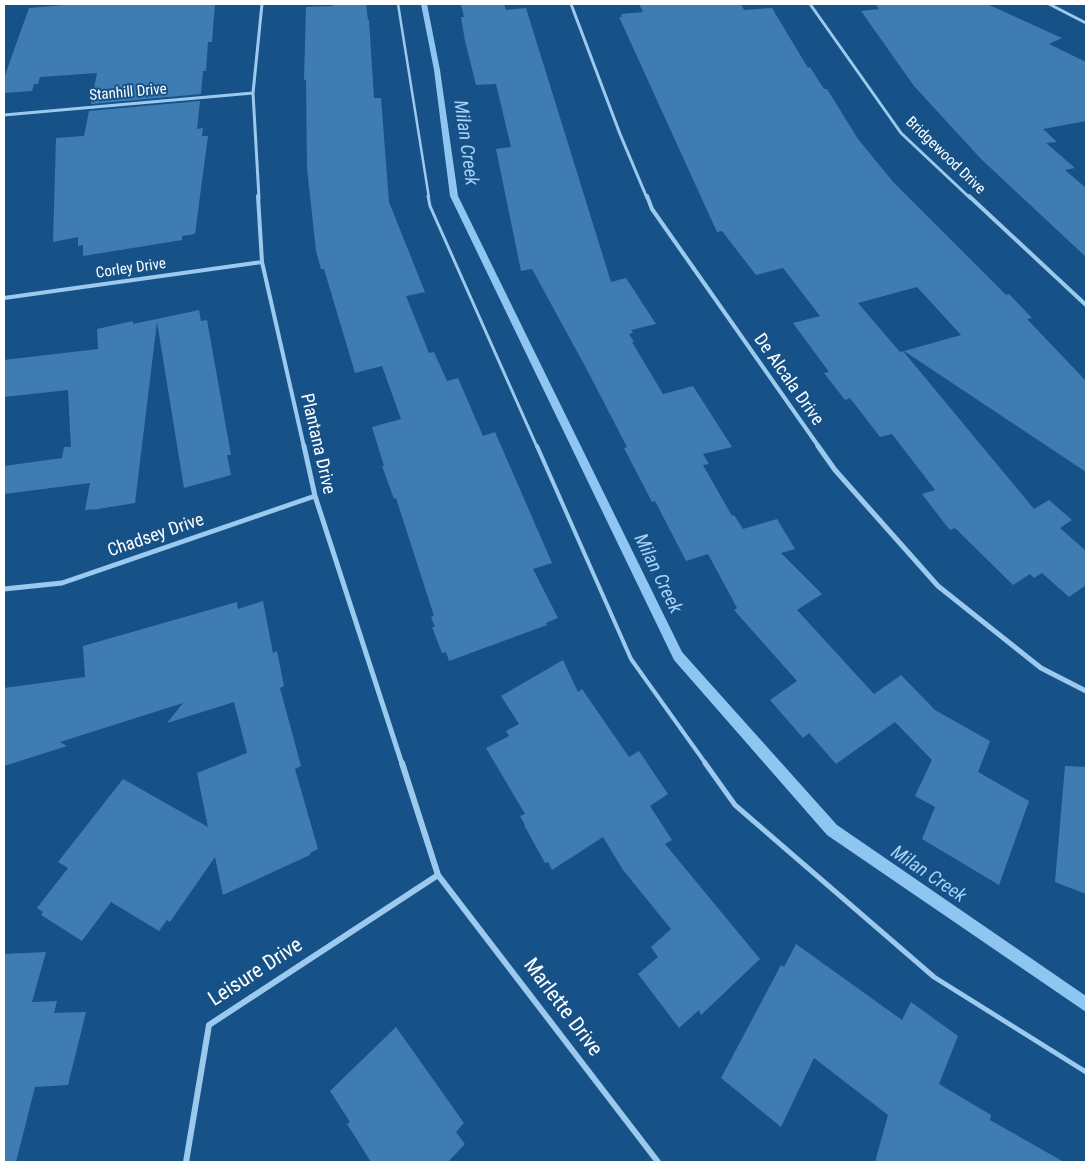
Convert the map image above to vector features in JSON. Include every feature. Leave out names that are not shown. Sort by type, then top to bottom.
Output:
[{"type":"street","name":"Plantana Drive","points":[[262,4],[253,93],[262,262],[314,496],[438,875]]},
{"type":"street","name":"De Alcala Drive","points":[[571,4],[620,134],[652,209],[835,470],[938,586],[1041,668],[1086,691]]},
{"type":"street","name":"Bridgewood Drive","points":[[810,4],[901,133],[1086,305]]},
{"type":"street","points":[[1049,4],[1086,23]]},
{"type":"street","name":"Stanhill Drive","points":[[4,115],[253,93]]},
{"type":"street","name":"Corley Drive","points":[[4,298],[262,262]]},
{"type":"street","name":"Chadsey Drive","points":[[4,589],[62,583],[314,496]]},
{"type":"street","name":"Leisure Drive","points":[[186,1162],[209,1025],[438,875]]},
{"type":"street","name":"Marlette Drive","points":[[438,875],[658,1162]]},
{"type":"lane","points":[[398,4],[430,206],[631,659],[735,805],[934,978],[1086,1072]]},
{"type":"building","points":[[74,4],[215,4],[212,42],[208,42],[206,71],[203,71],[201,94],[91,104],[97,73],[40,77],[38,84],[34,84],[32,91],[4,93],[4,78],[29,8]]},
{"type":"building","points":[[332,4],[366,4],[369,20],[374,98],[381,98],[389,202],[425,292],[406,296],[429,353],[434,352],[447,381],[458,378],[483,436],[495,432],[552,563],[533,569],[558,618],[546,623],[547,625],[449,661],[446,652],[442,653],[432,627],[435,627],[431,617],[434,616],[396,498],[394,499],[382,466],[384,466],[372,427],[401,419],[382,366],[355,373],[324,269],[321,269],[316,251],[307,168],[306,80],[304,80],[306,7],[333,6]]},
{"type":"building","points":[[461,4],[504,4],[506,10],[526,8],[611,282],[626,278],[656,324],[631,330],[633,333],[629,334],[634,342],[632,342],[663,394],[693,386],[732,447],[703,454],[709,464],[703,465],[732,516],[734,515],[743,529],[777,519],[795,549],[781,553],[822,594],[797,610],[874,694],[901,675],[935,710],[990,741],[978,772],[1029,801],[999,885],[922,839],[935,807],[915,796],[932,760],[895,722],[836,764],[809,733],[803,738],[770,700],[797,681],[734,610],[737,608],[708,554],[686,561],[655,501],[652,502],[624,448],[627,447],[532,269],[521,271],[496,149],[511,147],[496,84],[476,85],[465,41],[461,17],[464,17]]},
{"type":"building","points":[[639,4],[741,4],[744,10],[772,8],[808,68],[810,67],[824,89],[827,89],[858,139],[894,183],[1006,295],[1009,294],[1032,318],[1027,319],[1086,381],[1086,472],[904,351],[961,335],[917,287],[858,303],[900,352],[903,351],[1034,509],[1049,500],[1072,520],[1060,528],[1086,551],[1086,585],[1069,597],[1042,573],[1034,578],[1030,574],[1013,585],[955,528],[950,530],[922,494],[935,490],[892,434],[880,437],[850,398],[845,400],[824,373],[829,372],[793,323],[820,316],[783,268],[756,275],[722,231],[717,232],[619,17],[622,17],[621,14],[643,12]]},
{"type":"building","points":[[875,4],[987,4],[1062,38],[1049,44],[1086,62],[1086,121],[1043,129],[1057,142],[1046,143],[1075,168],[1065,170],[1086,188],[1086,257],[981,159],[914,86],[861,11],[879,9]]},
{"type":"building","points":[[200,101],[197,129],[203,128],[202,136],[208,136],[195,234],[182,236],[182,240],[83,256],[83,245],[78,246],[78,237],[53,242],[56,138],[84,136],[89,111]]},
{"type":"building","points":[[199,310],[201,321],[207,320],[231,455],[227,455],[231,475],[184,488],[157,322],[135,503],[85,510],[90,483],[4,494],[4,466],[62,458],[64,447],[71,447],[68,390],[4,397],[4,360],[98,349],[97,329],[133,321],[133,324]]},
{"type":"building","points":[[263,601],[273,653],[277,651],[284,686],[280,688],[301,766],[295,769],[318,849],[310,853],[310,855],[223,895],[215,857],[170,922],[167,920],[159,931],[111,902],[82,941],[41,915],[43,912],[37,908],[68,868],[58,862],[123,779],[208,827],[197,773],[247,753],[234,702],[167,723],[183,703],[60,742],[67,746],[4,766],[4,688],[85,677],[83,646],[237,602],[238,609]]},
{"type":"building","points":[[563,660],[578,692],[582,689],[629,757],[639,751],[668,794],[650,806],[672,840],[665,844],[760,959],[701,1015],[699,1010],[679,1028],[638,974],[658,957],[651,947],[671,929],[623,870],[603,837],[552,870],[548,862],[545,863],[524,825],[520,816],[525,814],[486,748],[509,736],[506,731],[519,724],[501,696]]},
{"type":"building","points":[[1065,766],[1086,767],[1086,894],[1055,882]]},
{"type":"building","points":[[796,944],[902,1020],[911,1002],[958,1036],[939,1084],[991,1115],[990,1120],[1064,1162],[875,1162],[888,1115],[814,1058],[781,1127],[721,1078],[781,965],[784,967]]},
{"type":"building","points":[[46,952],[32,1002],[57,1001],[54,1013],[86,1012],[68,1085],[35,1087],[16,1162],[4,1162],[4,954]]},
{"type":"building","points":[[396,1027],[464,1123],[456,1132],[465,1144],[448,1162],[371,1162],[347,1124],[350,1122],[330,1091]]},
{"type":"waterway","name":"Milan Creek","points":[[424,4],[437,70],[454,196],[678,656],[832,830],[1086,1005]]}]
